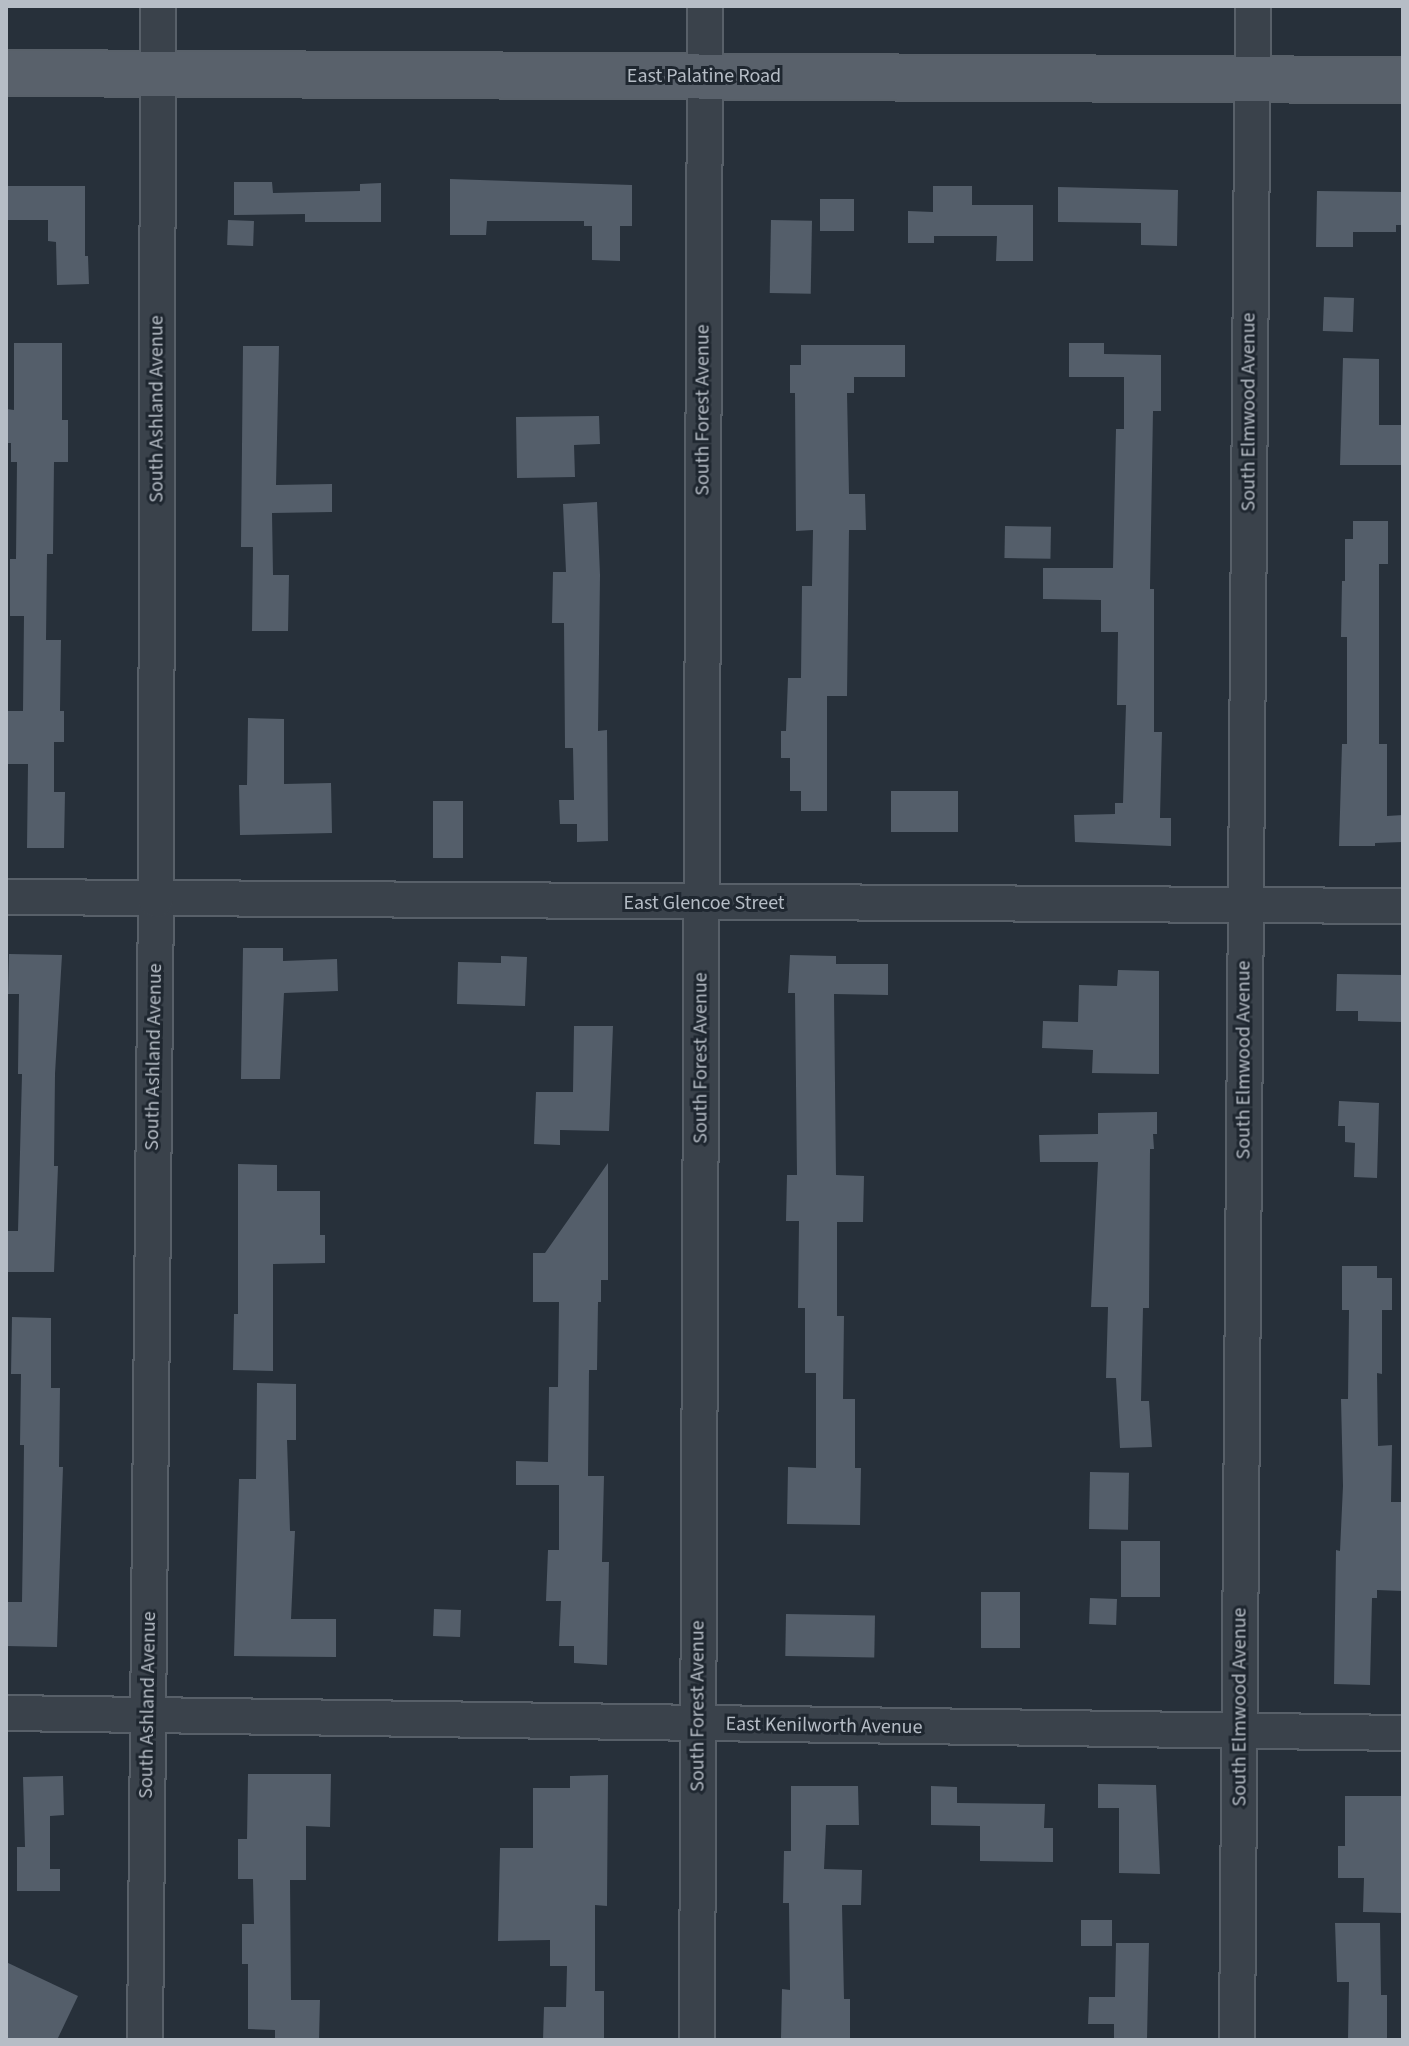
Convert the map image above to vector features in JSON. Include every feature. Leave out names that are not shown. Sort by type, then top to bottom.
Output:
[{"type":"main road","name":"East Palatine Road","points":[[6,73],[1403,80]]},
{"type":"street","name":"South Ashland Avenue","points":[[145,2040],[156,900],[158,6]]},
{"type":"street","name":"South Forest Avenue","points":[[697,2040],[705,6]]},
{"type":"street","name":"South Elmwood Avenue","points":[[1237,2040],[1253,6]]},
{"type":"street","name":"East Glencoe Street","points":[[6,897],[1403,906]]},
{"type":"street","name":"East Kenilworth Avenue","points":[[6,1713],[1403,1733]]},
{"type":"building","points":[[450,179],[632,185],[632,226],[620,226],[620,261],[592,260],[592,226],[584,226],[584,221],[487,221],[486,235],[450,235]]},
{"type":"building","points":[[234,182],[272,182],[273,193],[360,191],[360,184],[381,183],[381,222],[305,222],[305,214],[234,215]]},
{"type":"building","points":[[6,186],[85,186],[85,256],[88,256],[89,284],[57,285],[56,242],[48,241],[48,220],[6,220]]},
{"type":"building","points":[[933,186],[972,186],[972,205],[1033,205],[1033,261],[996,261],[997,236],[934,236],[934,243],[908,243],[908,211],[933,212]]},
{"type":"building","points":[[1058,187],[1178,190],[1177,246],[1141,245],[1141,223],[1058,222]]},
{"type":"building","points":[[1317,191],[1403,192],[1403,225],[1396,225],[1396,232],[1353,232],[1353,247],[1316,247]]},
{"type":"building","points":[[820,199],[854,199],[854,231],[820,231]]},
{"type":"building","points":[[228,220],[254,221],[253,246],[227,245]]},
{"type":"building","points":[[771,220],[812,221],[811,294],[770,293]]},
{"type":"building","points":[[1324,297],[1354,298],[1353,332],[1323,331]]},
{"type":"building","points":[[14,343],[62,343],[62,420],[68,420],[68,462],[54,462],[53,554],[47,554],[46,640],[61,640],[60,711],[64,711],[64,742],[54,742],[54,792],[65,792],[64,848],[27,848],[28,764],[6,764],[6,711],[23,711],[24,616],[10,616],[10,559],[16,559],[17,462],[11,462],[11,443],[6,443],[6,409],[14,410]]},
{"type":"building","points":[[1069,343],[1104,343],[1104,354],[1161,355],[1161,411],[1153,411],[1150,589],[1154,589],[1154,732],[1162,732],[1160,818],[1171,818],[1171,846],[1075,842],[1074,815],[1115,814],[1115,803],[1123,803],[1126,705],[1117,705],[1118,632],[1101,632],[1101,600],[1043,599],[1043,568],[1113,568],[1116,429],[1124,429],[1124,377],[1069,377]]},
{"type":"building","points":[[801,345],[905,345],[905,377],[854,377],[854,393],[847,393],[849,494],[865,494],[866,530],[849,530],[847,696],[827,696],[827,811],[801,811],[801,791],[790,791],[790,758],[781,758],[781,731],[786,731],[788,678],[801,678],[802,586],[812,586],[813,530],[796,531],[795,393],[790,393],[790,365],[801,365]]},
{"type":"building","points":[[243,346],[279,346],[276,485],[332,484],[332,512],[272,513],[273,575],[289,575],[288,631],[252,631],[253,547],[241,547]]},
{"type":"building","points":[[1343,358],[1379,359],[1379,425],[1403,425],[1403,465],[1340,465]]},
{"type":"building","points":[[599,416],[600,444],[574,445],[575,477],[517,478],[516,417]]},
{"type":"building","points":[[597,502],[600,575],[598,731],[607,730],[608,841],[577,842],[577,824],[560,824],[559,800],[574,800],[573,748],[565,748],[564,623],[552,623],[553,572],[566,572],[563,504]]},
{"type":"building","points":[[1353,521],[1388,521],[1388,564],[1379,564],[1379,744],[1387,744],[1387,816],[1403,815],[1403,842],[1375,843],[1375,846],[1339,846],[1342,744],[1347,744],[1347,637],[1341,637],[1342,581],[1345,581],[1345,539],[1353,539]]},
{"type":"building","points":[[1005,526],[1051,527],[1050,559],[1004,558]]},
{"type":"building","points":[[248,718],[284,719],[284,784],[331,783],[332,833],[240,835],[239,785],[247,785]]},
{"type":"building","points":[[891,791],[958,791],[958,832],[891,832]]},
{"type":"building","points":[[433,801],[463,801],[463,858],[433,858]]},
{"type":"building","points":[[243,948],[283,948],[283,961],[337,959],[338,991],[284,993],[280,1079],[241,1079]]},
{"type":"building","points":[[9,954],[62,955],[55,1074],[54,1166],[58,1166],[54,1272],[6,1272],[6,1231],[18,1231],[22,1074],[18,1074],[19,994],[8,994]]},
{"type":"building","points":[[790,955],[836,956],[836,964],[888,964],[888,995],[834,994],[836,1175],[864,1176],[863,1222],[837,1222],[837,1316],[844,1316],[843,1399],[855,1399],[855,1468],[861,1468],[860,1525],[787,1524],[788,1467],[816,1468],[816,1373],[805,1373],[805,1308],[798,1308],[799,1221],[786,1221],[787,1175],[797,1175],[795,993],[788,993]]},
{"type":"building","points":[[501,956],[527,957],[525,1006],[457,1004],[458,962],[501,963]]},
{"type":"building","points":[[1118,970],[1159,971],[1159,1074],[1092,1073],[1093,1050],[1042,1048],[1043,1021],[1078,1022],[1079,985],[1117,986]]},
{"type":"building","points":[[1337,974],[1403,975],[1403,1022],[1358,1021],[1358,1011],[1336,1011]]},
{"type":"building","points":[[574,1026],[613,1026],[609,1131],[560,1130],[560,1145],[534,1144],[536,1092],[573,1092]]},
{"type":"building","points":[[1339,1101],[1379,1103],[1377,1178],[1354,1177],[1355,1143],[1345,1142],[1345,1126],[1338,1126]]},
{"type":"building","points":[[1157,1112],[1157,1134],[1153,1134],[1154,1149],[1150,1149],[1149,1308],[1143,1308],[1141,1401],[1149,1401],[1152,1447],[1120,1448],[1116,1378],[1106,1378],[1108,1307],[1091,1307],[1098,1162],[1040,1162],[1039,1135],[1098,1134],[1098,1113]]},
{"type":"building","points":[[608,1163],[608,1280],[601,1280],[601,1302],[598,1302],[597,1370],[589,1370],[588,1476],[604,1476],[602,1562],[609,1562],[607,1665],[574,1663],[574,1646],[559,1646],[561,1601],[546,1601],[548,1550],[559,1550],[559,1485],[516,1485],[516,1461],[548,1462],[549,1387],[558,1387],[559,1302],[533,1302],[533,1253],[545,1253]]},
{"type":"building","points":[[238,1164],[277,1165],[277,1191],[320,1191],[320,1235],[325,1235],[325,1263],[273,1264],[273,1371],[233,1370],[234,1314],[238,1314]]},
{"type":"building","points":[[1342,1266],[1377,1266],[1377,1278],[1392,1278],[1392,1310],[1382,1310],[1382,1374],[1377,1373],[1378,1446],[1392,1445],[1391,1502],[1403,1502],[1403,1591],[1377,1590],[1377,1598],[1372,1598],[1370,1685],[1334,1684],[1336,1550],[1340,1551],[1343,1486],[1341,1399],[1348,1399],[1349,1310],[1342,1310]]},
{"type":"building","points":[[12,1317],[51,1318],[51,1388],[60,1388],[59,1467],[63,1467],[57,1647],[6,1646],[6,1602],[22,1602],[24,1445],[20,1445],[21,1374],[11,1374]]},
{"type":"building","points":[[257,1383],[296,1384],[296,1440],[287,1440],[290,1531],[295,1531],[291,1619],[336,1619],[336,1657],[234,1656],[239,1479],[256,1479]]},
{"type":"building","points":[[1090,1472],[1129,1473],[1128,1530],[1089,1529]]},
{"type":"building","points":[[1121,1541],[1160,1541],[1160,1597],[1121,1597]]},
{"type":"building","points":[[981,1592],[1020,1592],[1020,1648],[981,1648]]},
{"type":"building","points":[[1090,1598],[1117,1599],[1116,1625],[1089,1624]]},
{"type":"building","points":[[434,1609],[461,1610],[460,1637],[433,1636]]},
{"type":"building","points":[[786,1614],[875,1616],[874,1658],[785,1656]]},
{"type":"building","points":[[248,1774],[331,1774],[330,1827],[306,1826],[306,1880],[290,1880],[291,2000],[320,2000],[319,2040],[275,2040],[275,2030],[248,2029],[248,1964],[242,1964],[242,1924],[254,1924],[253,1879],[238,1879],[238,1839],[247,1839]]},
{"type":"building","points":[[608,1775],[607,1906],[595,1905],[595,1991],[604,1991],[604,2040],[543,2040],[544,2007],[566,2007],[567,1966],[550,1966],[550,1940],[498,1941],[500,1848],[533,1848],[533,1788],[570,1788],[570,1776]]},
{"type":"building","points":[[63,1776],[64,1815],[50,1816],[50,1869],[60,1869],[60,1891],[17,1891],[17,1847],[25,1847],[23,1777]]},
{"type":"building","points":[[1098,1784],[1156,1785],[1160,1874],[1119,1873],[1119,1808],[1098,1808]]},
{"type":"building","points":[[791,1786],[858,1786],[859,1825],[826,1825],[824,1869],[862,1870],[861,1905],[842,1905],[844,1999],[850,1999],[850,2040],[781,2038],[782,1989],[790,1990],[789,1903],[783,1903],[784,1851],[791,1851]]},
{"type":"building","points":[[931,1786],[957,1787],[957,1803],[1045,1804],[1044,1828],[1053,1828],[1053,1862],[980,1861],[980,1826],[931,1825]]},
{"type":"building","points":[[1345,1796],[1403,1796],[1402,1913],[1363,1912],[1364,1878],[1338,1878],[1338,1846],[1345,1846]]},
{"type":"building","points":[[1081,1920],[1112,1920],[1112,1946],[1081,1946]]},
{"type":"building","points":[[1335,1923],[1380,1923],[1381,1995],[1387,1995],[1387,2040],[1348,2040],[1349,1982],[1337,1982]]},
{"type":"building","points":[[1116,1943],[1149,1943],[1147,2040],[1114,2040],[1114,2024],[1088,2024],[1089,1997],[1115,1997]]},
{"type":"building","points":[[6,1962],[78,1996],[57,2040],[6,2040]]}]
